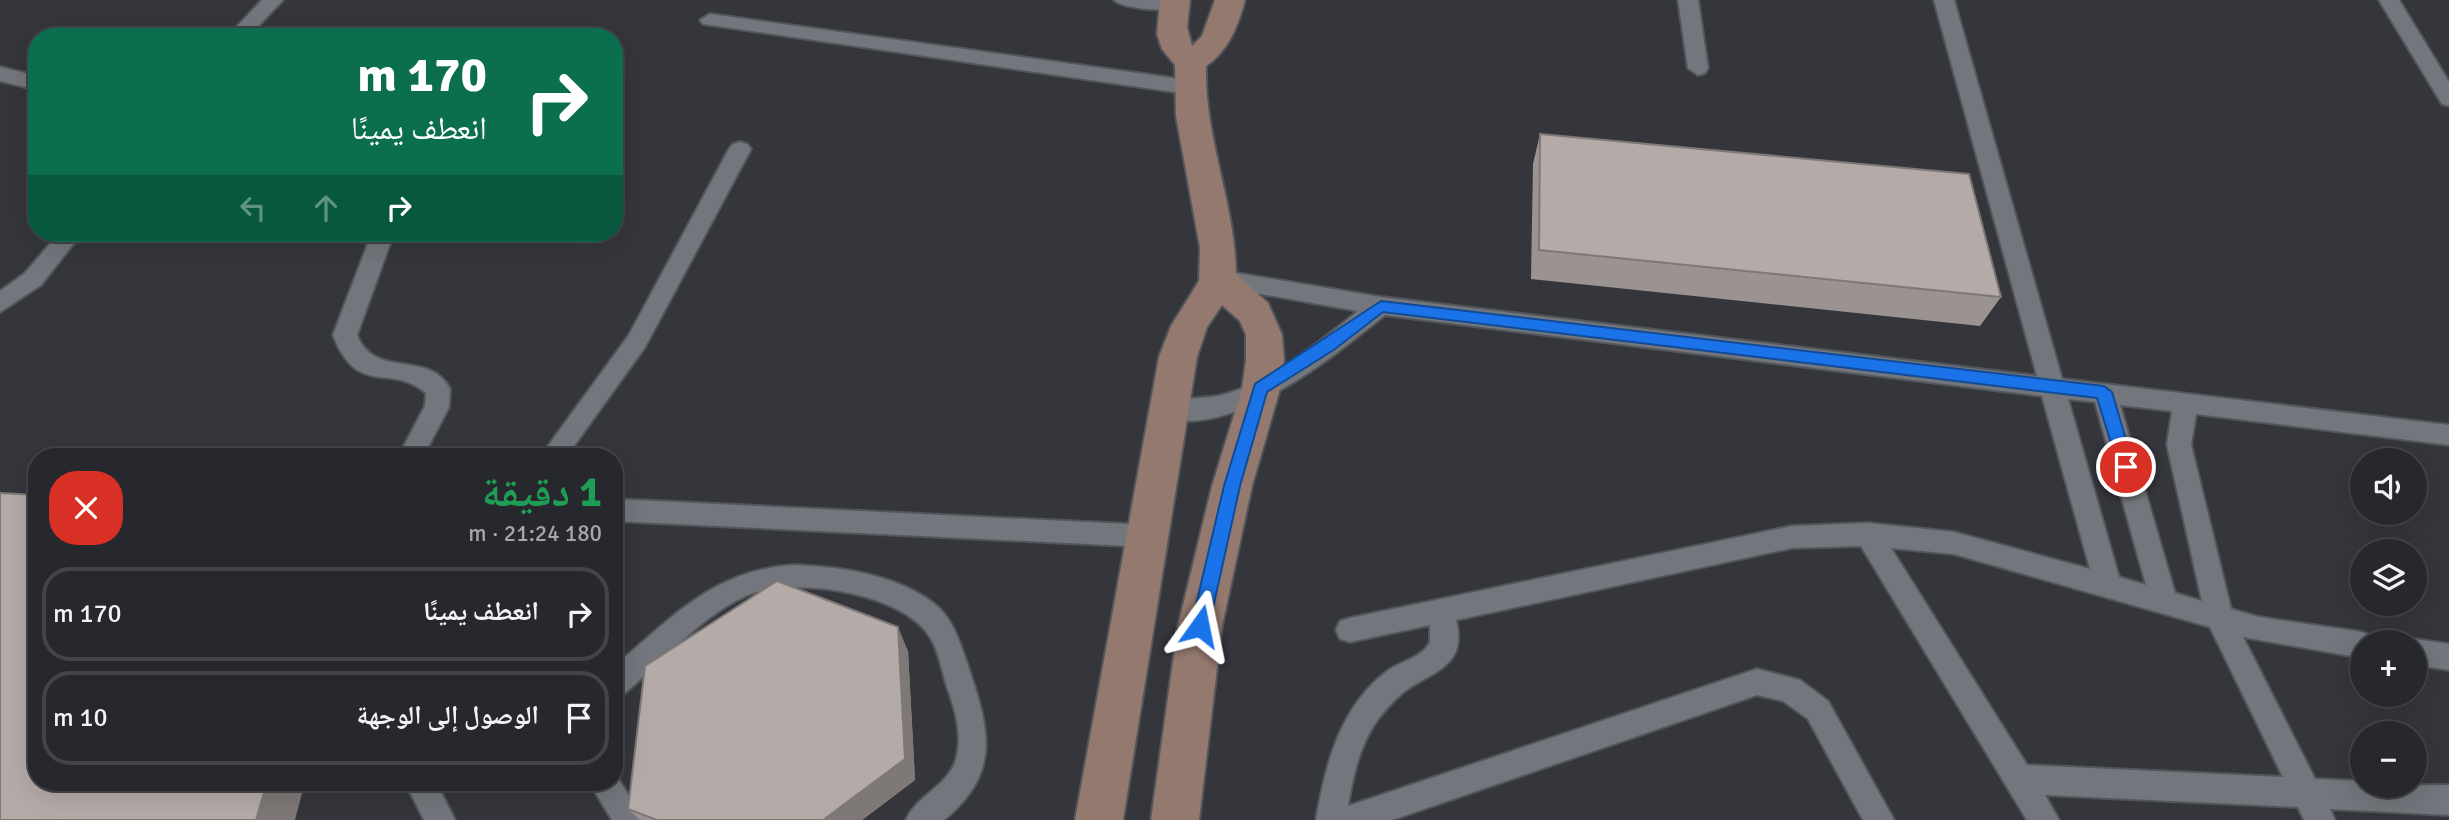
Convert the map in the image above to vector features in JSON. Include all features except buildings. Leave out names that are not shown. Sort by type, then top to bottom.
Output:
[{"type":"street","points":[[1189,74],[1217,39],[1230,0]]},
{"type":"street","points":[[1098,820],[1171,410],[1178,357],[1189,324],[1218,279],[1215,216],[1195,136],[1189,74],[1170,36],[1175,3]]},
{"type":"street","points":[[1175,820],[1200,626],[1232,486],[1261,388],[1265,360],[1264,335],[1255,313],[1218,279]]},
{"type":"lane","points":[[246,28],[273,0]]},
{"type":"lane","points":[[1124,0],[1175,3]]},
{"type":"lane","points":[[1688,0],[1698,68]]},
{"type":"lane","points":[[1944,0],[2108,587]]},
{"type":"lane","points":[[2389,0],[2449,99]]},
{"type":"lane","points":[[710,20],[1189,74]]},
{"type":"lane","points":[[0,74],[28,81]]},
{"type":"lane","points":[[559,448],[637,341],[740,149]]},
{"type":"lane","points":[[0,303],[33,279],[64,242]]},
{"type":"lane","points":[[380,242],[345,335],[353,355],[361,362],[372,368],[424,379],[438,389],[438,407],[415,448]]},
{"type":"lane","points":[[1218,279],[1381,306],[2449,435]]},
{"type":"lane","points":[[1171,410],[1214,407],[1261,388],[1330,345],[1381,306]]},
{"type":"lane","points":[[2104,392],[2165,605]]},
{"type":"lane","points":[[2188,402],[2181,421],[2179,445],[2220,620],[2320,820]]},
{"type":"lane","points":[[623,510],[1149,536]]},
{"type":"lane","points":[[1868,534],[2044,820]]},
{"type":"lane","points":[[1350,631],[1793,537],[1868,534],[1954,543],[1997,553],[2220,620],[2305,638],[2350,644]]},
{"type":"lane","points":[[623,678],[708,607],[750,582],[782,578],[855,583],[896,596],[939,626],[972,717],[975,735],[972,754],[962,779],[944,802],[921,820]]},
{"type":"lane","points":[[1331,820],[1336,786],[1347,748],[1369,706],[1402,677],[1430,663],[1440,652],[1445,638],[1439,611]]},
{"type":"lane","points":[[2427,654],[2449,657]]},
{"type":"lane","points":[[1349,820],[1757,682],[1790,689],[1818,710],[1879,820]]},
{"type":"lane","points":[[2019,779],[2449,800]]},
{"type":"lane","points":[[424,791],[440,820]]},
{"type":"lane","points":[[610,791],[629,820]]},
{"type":"route","points":[[1200,626],[1232,486],[1261,388],[1330,345],[1381,306],[2104,392],[2126,467]]}]
